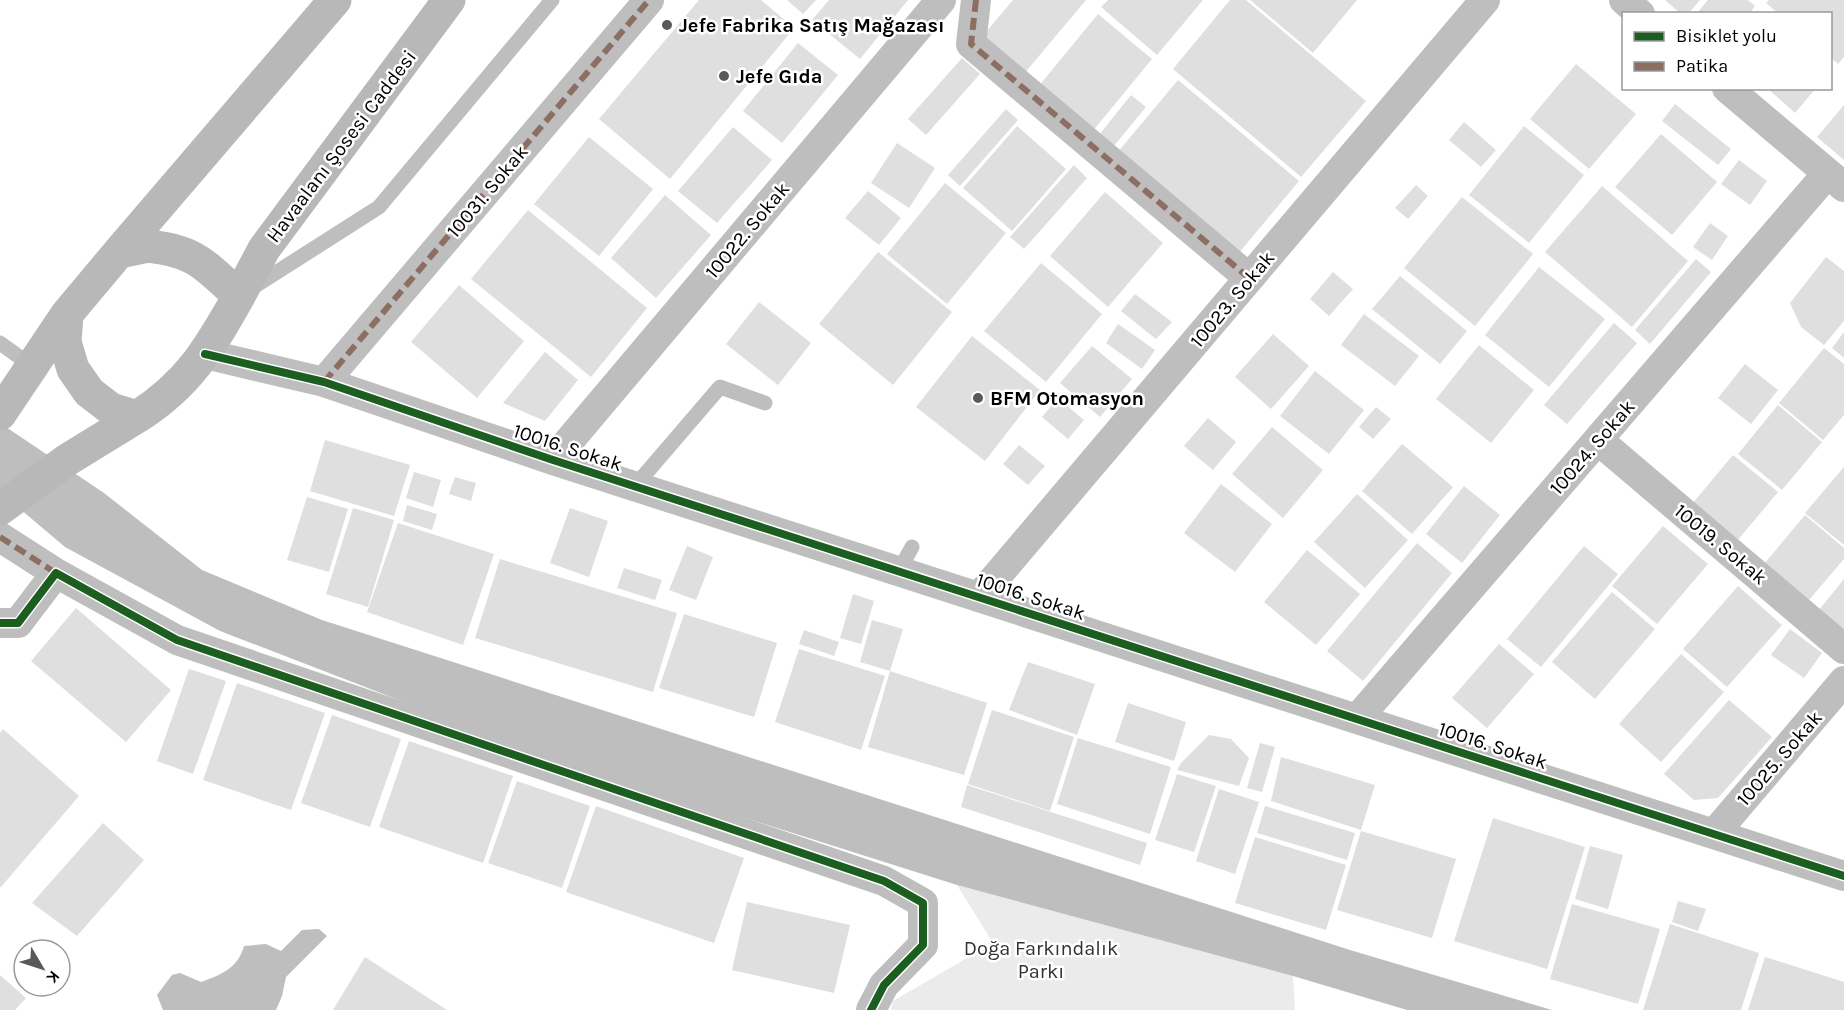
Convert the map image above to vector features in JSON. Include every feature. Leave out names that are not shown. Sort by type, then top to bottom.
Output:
[{"type":"street","points":[[0,414],[67,314],[335,0]]},
{"type":"street","name":"Havaalanı Şosesi Caddesi","points":[[239,296],[264,249],[449,0]]},
{"type":"street","name":"10031. Sokak","points":[[324,382],[649,0]]},
{"type":"street","name":"10022. Sokak","points":[[553,460],[941,0]]},
{"type":"street","points":[[976,0],[972,44],[1249,278]]},
{"type":"street","name":"10023. Sokak","points":[[979,597],[1485,0]]},
{"type":"street","points":[[1624,0],[1638,12]]},
{"type":"street","points":[[1729,90],[1836,180]]},
{"type":"street","name":"10024. Sokak","points":[[1357,719],[1598,440],[1836,180]]},
{"type":"street","points":[[0,509],[67,460],[166,399],[206,354],[239,296],[203,263],[177,249],[148,246],[119,252]]},
{"type":"street","points":[[67,314],[65,342],[73,369],[88,392],[111,409],[137,417]]},
{"type":"street","name":"10016. Sokak","points":[[206,354],[324,382],[635,486],[905,559],[979,597],[1844,876]]},
{"type":"street","name":"10019. Sokak","points":[[1598,440],[1844,649]]},
{"type":"street","points":[[0,537],[56,573],[177,640],[884,881],[923,903],[923,945],[884,985],[871,1010]]},
{"type":"street","points":[[0,623],[18,622],[56,573]]},
{"type":"street","name":"10025. Sokak","points":[[1714,834],[1839,697]]},
{"type":"lane","points":[[239,296],[379,207],[552,0]]},
{"type":"lane","points":[[0,343],[32,366]]},
{"type":"lane","points":[[635,486],[720,387],[765,403]]},
{"type":"green space","name":"Doğa Farkındalık Parkı","points":[[957,885],[1293,976],[1295,1010],[891,1010],[893,1001],[993,943]]},
{"type":"shaded area","points":[[0,423],[104,493],[202,570],[322,620],[1350,950],[1552,1010],[1407,1010],[1293,976],[957,885],[518,746],[220,631],[65,547],[0,492]]},
{"type":"shaded area","points":[[319,929],[327,936],[286,977],[276,1010],[163,1010],[157,995],[172,975],[180,973],[201,982],[228,970],[238,960],[244,946],[266,944],[281,951],[302,930]]},
{"type":"building","points":[[699,0],[761,0],[794,28],[670,179],[599,119]]},
{"type":"building","points":[[787,0],[816,0],[803,14]]},
{"type":"building","points":[[829,0],[908,0],[860,59],[812,20]]},
{"type":"building","points":[[1013,0],[1086,0],[1023,75],[980,39]]},
{"type":"building","points":[[1108,0],[1203,0],[1157,55],[1101,7]]},
{"type":"building","points":[[1230,0],[1246,0],[1366,101],[1301,177],[1173,69]]},
{"type":"building","points":[[1250,0],[1357,0],[1313,53]]},
{"type":"building","points":[[1665,0],[1700,0],[1690,12],[1679,12]]},
{"type":"building","points":[[1708,0],[1748,0],[1755,6],[1750,12],[1698,12]]},
{"type":"building","points":[[1769,0],[1844,0],[1844,57],[1838,64],[1832,59],[1832,12],[1777,12],[1766,3]]},
{"type":"building","points":[[1098,14],[1152,59],[1092,132],[1038,87]]},
{"type":"building","points":[[798,43],[838,75],[782,143],[743,111]]},
{"type":"building","points":[[962,58],[980,74],[926,135],[908,119]]},
{"type":"building","points":[[1576,64],[1636,114],[1589,169],[1530,119]]},
{"type":"building","points":[[1178,80],[1299,181],[1238,254],[1117,153]]},
{"type":"building","points":[[1769,90],[1814,90],[1795,113]]},
{"type":"building","points":[[1131,95],[1146,107],[1109,152],[1095,140]]},
{"type":"building","points":[[1675,104],[1731,149],[1718,165],[1662,121]]},
{"type":"building","points":[[1844,105],[1844,160],[1817,137]]},
{"type":"building","points":[[1006,109],[1018,120],[960,186],[948,175]]},
{"type":"building","points":[[1464,122],[1496,150],[1481,167],[1449,140]]},
{"type":"building","points":[[1017,126],[1066,169],[1012,231],[963,188]]},
{"type":"building","points":[[1524,126],[1584,175],[1529,243],[1469,195]]},
{"type":"building","points":[[733,127],[772,160],[717,223],[678,191]]},
{"type":"building","points":[[1661,134],[1717,182],[1672,235],[1615,187]]},
{"type":"building","points":[[589,137],[653,189],[599,256],[534,204]]},
{"type":"building","points":[[897,143],[935,168],[909,208],[871,183]]},
{"type":"building","points":[[1739,160],[1767,181],[1750,205],[1721,184]]},
{"type":"building","points":[[1074,165],[1087,178],[1024,249],[1010,237]]},
{"type":"building","points":[[945,183],[1006,233],[947,304],[887,254]]},
{"type":"building","points":[[1416,185],[1428,196],[1408,219],[1395,208]]},
{"type":"building","points":[[1602,186],[1688,261],[1632,327],[1545,252]]},
{"type":"building","points":[[868,191],[901,218],[879,245],[845,218]]},
{"type":"building","points":[[1105,192],[1163,243],[1108,307],[1050,256]]},
{"type":"building","points":[[665,195],[711,235],[656,298],[611,258]]},
{"type":"building","points":[[1462,197],[1533,254],[1475,326],[1404,268]]},
{"type":"building","points":[[528,210],[647,308],[591,377],[471,279]]},
{"type":"building","points":[[1710,223],[1728,236],[1712,260],[1693,247]]},
{"type":"building","points":[[878,252],[952,312],[893,385],[819,324]]},
{"type":"building","points":[[1826,257],[1844,271],[1844,321],[1824,345],[1801,327],[1790,303]]},
{"type":"building","points":[[1696,259],[1711,272],[1650,344],[1635,330]]},
{"type":"building","points":[[1041,263],[1102,314],[1046,382],[984,331]]},
{"type":"building","points":[[1539,267],[1605,319],[1549,387],[1485,335]]},
{"type":"building","points":[[1333,272],[1353,289],[1329,316],[1310,299]]},
{"type":"building","points":[[1400,276],[1467,331],[1440,364],[1372,309]]},
{"type":"building","points":[[459,285],[524,341],[477,398],[411,342]]},
{"type":"building","points":[[1135,294],[1172,322],[1156,339],[1121,311]]},
{"type":"building","points":[[759,302],[811,343],[778,385],[726,344]]},
{"type":"building","points":[[1364,314],[1419,356],[1395,386],[1341,345]]},
{"type":"building","points":[[1614,323],[1637,343],[1567,424],[1544,405]]},
{"type":"building","points":[[1118,324],[1155,350],[1142,369],[1106,343]]},
{"type":"building","points":[[1844,332],[1844,358],[1832,348]]},
{"type":"building","points":[[1273,334],[1309,366],[1271,409],[1235,377]]},
{"type":"building","name":"BFM Otomasyon","points":[[972,336],[1040,390],[985,461],[916,407]]},
{"type":"building","points":[[1479,345],[1534,390],[1491,443],[1436,399]]},
{"type":"building","points":[[1092,346],[1132,379],[1100,417],[1060,383]]},
{"type":"building","points":[[1824,348],[1844,364],[1844,415],[1823,440],[1779,403]]},
{"type":"building","points":[[545,352],[578,380],[545,421],[503,403]]},
{"type":"building","points":[[1745,364],[1778,390],[1751,424],[1718,398]]},
{"type":"building","points":[[1315,371],[1364,410],[1329,454],[1280,416]]},
{"type":"building","points":[[1058,398],[1084,420],[1068,439],[1042,417]]},
{"type":"building","points":[[1778,405],[1822,442],[1782,490],[1738,454]]},
{"type":"building","points":[[1376,407],[1391,419],[1373,439],[1359,427]]},
{"type":"building","points":[[1208,418],[1236,442],[1213,470],[1184,446]]},
{"type":"building","points":[[1272,427],[1323,470],[1283,518],[1232,474]]},
{"type":"building","points":[[325,440],[410,465],[394,516],[310,491]]},
{"type":"building","points":[[1402,444],[1453,487],[1412,534],[1362,491]]},
{"type":"building","points":[[1019,445],[1045,466],[1028,485],[1003,464]]},
{"type":"building","points":[[1733,455],[1778,492],[1732,547],[1687,510]]},
{"type":"building","points":[[1844,467],[1844,545],[1805,513]]},
{"type":"building","points":[[414,472],[441,480],[433,507],[406,498]]},
{"type":"building","points":[[455,477],[476,483],[471,501],[449,494]]},
{"type":"building","points":[[1221,484],[1272,524],[1235,572],[1184,533]]},
{"type":"building","points":[[1464,486],[1500,515],[1462,563],[1426,534]]},
{"type":"building","points":[[1357,494],[1408,540],[1365,588],[1314,542]]},
{"type":"building","points":[[307,497],[348,509],[329,572],[287,560]]},
{"type":"building","points":[[407,505],[437,514],[432,530],[403,521]]},
{"type":"building","points":[[353,508],[394,520],[368,607],[326,594]]},
{"type":"building","points":[[570,508],[608,521],[589,577],[550,563]]},
{"type":"building","points":[[1805,515],[1844,548],[1844,559],[1803,607],[1759,570]]},
{"type":"building","points":[[398,523],[494,554],[463,645],[367,612]]},
{"type":"building","points":[[1663,526],[1708,564],[1657,624],[1612,586]]},
{"type":"building","points":[[1417,543],[1452,573],[1363,681],[1327,651]]},
{"type":"building","points":[[687,546],[713,557],[696,600],[669,590]]},
{"type":"building","points":[[1584,546],[1618,574],[1541,667],[1507,639]]},
{"type":"building","points":[[1307,550],[1360,594],[1316,645],[1264,602]]},
{"type":"building","points":[[500,559],[677,613],[653,692],[475,638]]},
{"type":"building","points":[[624,568],[662,580],[655,600],[617,588]]},
{"type":"building","points":[[1844,579],[1844,630],[1819,610]]},
{"type":"building","points":[[1738,586],[1782,625],[1727,687],[1683,649]]},
{"type":"building","points":[[1612,592],[1655,629],[1595,699],[1552,662]]},
{"type":"building","points":[[853,594],[874,601],[861,644],[840,638]]},
{"type":"building","points":[[76,608],[171,690],[126,742],[31,661]]},
{"type":"building","points":[[684,614],[777,643],[754,717],[659,688]]},
{"type":"building","points":[[872,620],[903,629],[890,671],[860,662]]},
{"type":"building","points":[[1790,629],[1822,653],[1804,678],[1771,655]]},
{"type":"building","points":[[804,630],[839,642],[834,656],[799,644]]},
{"type":"building","points":[[1499,644],[1534,674],[1487,728],[1452,698]]},
{"type":"building","points":[[799,649],[885,676],[861,750],[775,722]]},
{"type":"building","points":[[1681,654],[1724,692],[1661,762],[1619,724]]},
{"type":"building","points":[[1028,662],[1095,684],[1077,735],[1009,710]]},
{"type":"building","points":[[189,669],[226,681],[193,774],[157,761]]},
{"type":"building","points":[[890,671],[987,703],[964,775],[868,747]]},
{"type":"building","points":[[237,683],[325,713],[291,810],[203,780]]},
{"type":"building","points":[[1729,700],[1772,737],[1718,798],[1694,800],[1664,774]]},
{"type":"building","points":[[1128,703],[1186,722],[1174,761],[1115,742]]},
{"type":"building","points":[[992,710],[1074,737],[1050,811],[968,784]]},
{"type":"building","points":[[332,715],[401,739],[370,827],[301,803]]},
{"type":"building","points":[[3,729],[79,796],[0,888],[0,733]]},
{"type":"building","points":[[1209,735],[1231,739],[1249,758],[1239,786],[1177,770]]},
{"type":"building","points":[[1078,738],[1171,767],[1150,834],[1057,804]]},
{"type":"building","points":[[409,741],[513,776],[483,863],[379,827]]},
{"type":"building","points":[[1260,743],[1275,747],[1262,792],[1247,788]]},
{"type":"building","points":[[1281,757],[1375,785],[1361,830],[1271,801]]},
{"type":"building","points":[[1177,774],[1216,786],[1194,852],[1155,840]]},
{"type":"building","points":[[517,781],[590,806],[562,888],[488,863]]},
{"type":"building","points":[[967,785],[1147,843],[1140,865],[961,807]]},
{"type":"building","points":[[1219,789],[1259,802],[1235,874],[1196,861]]},
{"type":"building","points":[[596,806],[744,858],[714,943],[566,892]]},
{"type":"building","points":[[1265,806],[1355,833],[1347,860],[1257,833]]},
{"type":"building","points":[[1493,818],[1585,847],[1547,969],[1454,941]]},
{"type":"building","points":[[103,823],[144,860],[77,936],[32,903]]},
{"type":"building","points":[[1361,831],[1456,859],[1432,938],[1337,910]]},
{"type":"building","points":[[1255,837],[1346,865],[1326,930],[1235,903]]},
{"type":"building","points":[[1590,846],[1623,855],[1608,909],[1575,899]]},
{"type":"building","points":[[1678,901],[1706,909],[1698,931],[1672,922]]},
{"type":"building","points":[[747,902],[850,925],[834,993],[732,970]]},
{"type":"building","points":[[1572,904],[1660,929],[1638,1004],[1550,979]]},
{"type":"building","points":[[1670,924],[1759,953],[1741,1010],[1643,1010]]},
{"type":"building","points":[[365,957],[447,1010],[333,1010]]},
{"type":"building","points":[[1765,957],[1844,982],[1844,1010],[1748,1010]]},
{"type":"building","points":[[0,975],[12,986],[12,998],[26,998],[15,1010],[0,1010]]},
{"type":"marked path","points":[[324,382],[649,0]]},
{"type":"marked path","points":[[976,0],[971,44],[1249,278]]},
{"type":"marked path","points":[[0,537],[56,573]]},
{"type":"cycle path","points":[[205,354],[324,382],[553,460],[1844,876]]},
{"type":"cycle path","points":[[0,623],[18,623],[56,573],[177,640],[884,881],[923,903],[923,945],[884,985],[871,1010]]},
{"type":"place","name":"Jefe Fabrika Satış Mağazası","points":[[667,25]]},
{"type":"place","name":"Jefe Gıda","points":[[724,76]]},
{"type":"place","name":"BFM Otomasyon","points":[[978,398]]}]
